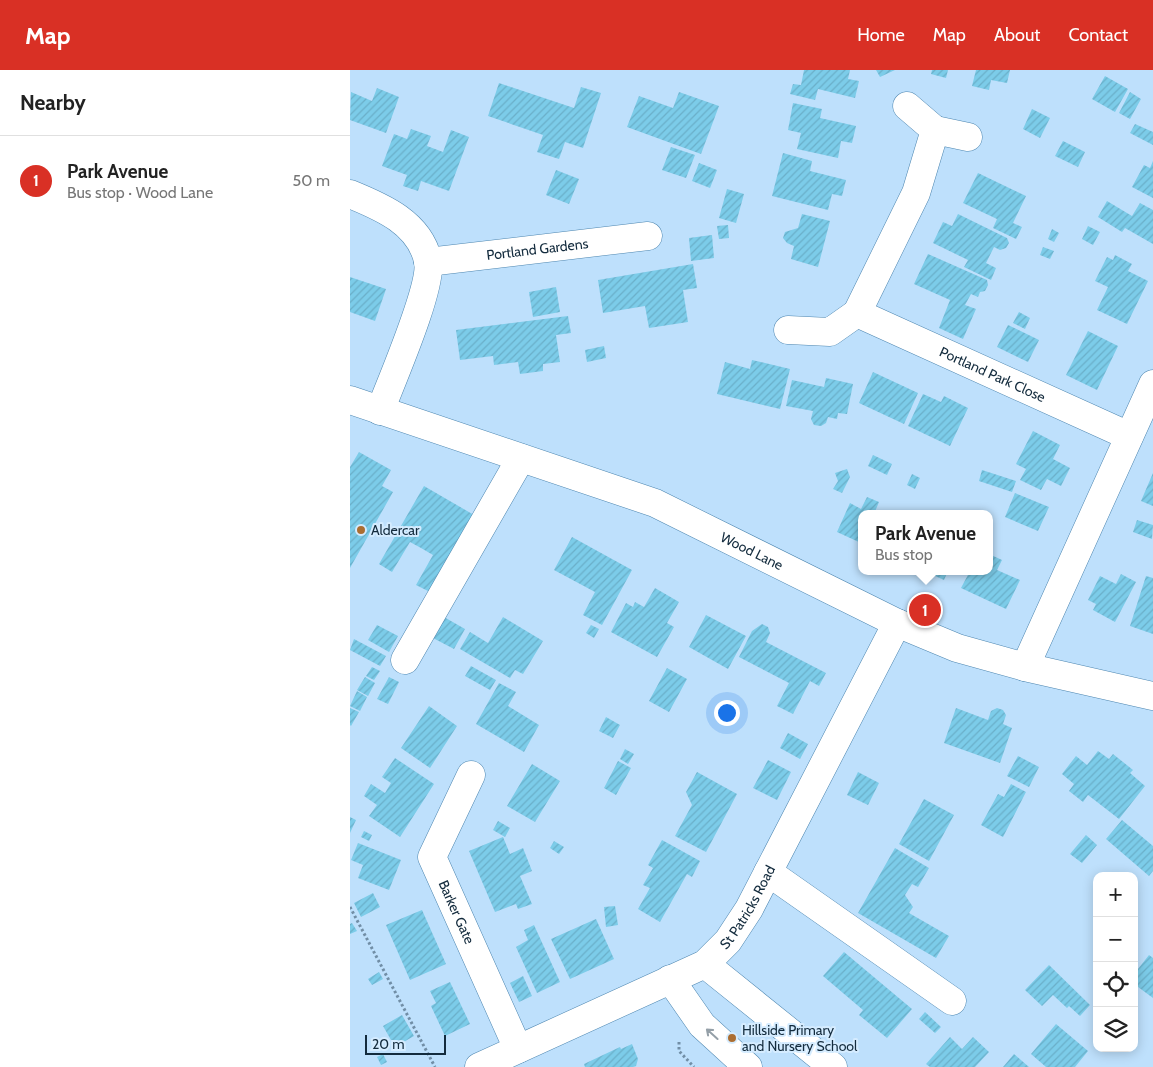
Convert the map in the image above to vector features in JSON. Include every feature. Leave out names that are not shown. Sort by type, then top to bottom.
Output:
[{"type":"street","points":[[907,106],[935,130],[968,137]]},
{"type":"street","points":[[788,330],[830,332],[857,313],[916,193],[935,130]]},
{"type":"street","points":[[350,194],[378,206],[402,220],[420,242],[428,262],[425,290],[380,411]]},
{"type":"street","name":"Portland Gardens","points":[[428,262],[648,236]]},
{"type":"street","name":"Portland Park Close","points":[[857,313],[1129,436]]},
{"type":"street","points":[[1025,667],[1153,384]]},
{"type":"street","name":"Wood Lane","points":[[350,400],[655,503],[897,623],[957,648],[1025,667],[1153,696]]},
{"type":"street","points":[[405,660],[521,458]]},
{"type":"street","name":"St Patricks Road","points":[[479,1067],[705,964],[728,941],[768,872],[897,623]]},
{"type":"street","name":"Barker Gate","points":[[471,775],[432,857],[518,1049]]},
{"type":"street","points":[[768,872],[952,1001]]},
{"type":"street","points":[[705,964],[834,1067]]},
{"type":"street","points":[[670,980],[702,1025],[748,1067]]},
{"type":"path","points":[[350,907],[435,1067]]},
{"type":"building","points":[[804,70],[850,70],[848,79],[859,81],[855,98],[818,89],[815,100],[790,94],[793,84],[801,85]]},
{"type":"building","points":[[876,70],[895,70],[880,77]]},
{"type":"building","points":[[932,70],[948,70],[946,78],[931,74]]},
{"type":"building","points":[[976,70],[1010,70],[1007,83],[991,80],[989,90],[972,86]]},
{"type":"building","points":[[1105,76],[1128,89],[1115,112],[1092,99]]},
{"type":"building","points":[[499,83],[574,108],[581,87],[601,93],[583,148],[565,142],[559,159],[537,152],[543,135],[488,116]]},
{"type":"building","points":[[377,88],[399,97],[386,133],[350,120],[351,92],[372,101]]},
{"type":"building","points":[[679,92],[719,106],[701,154],[627,127],[639,96],[673,108]]},
{"type":"building","points":[[1130,92],[1141,99],[1130,119],[1119,113]]},
{"type":"building","points":[[793,103],[822,109],[820,118],[856,126],[852,143],[841,141],[838,158],[797,149],[801,133],[788,130]]},
{"type":"building","points":[[1032,109],[1050,118],[1040,138],[1023,129]]},
{"type":"building","points":[[1135,124],[1153,132],[1153,145],[1130,133]]},
{"type":"building","points":[[411,129],[431,136],[427,146],[443,152],[451,130],[469,137],[449,191],[421,181],[418,191],[403,186],[407,175],[382,166],[394,134],[407,139]]},
{"type":"building","points":[[1063,141],[1085,152],[1078,167],[1055,156]]},
{"type":"building","points":[[671,147],[695,155],[686,178],[662,170]]},
{"type":"building","points":[[783,153],[812,161],[810,171],[846,180],[842,196],[832,194],[828,210],[772,196]]},
{"type":"building","points":[[1153,161],[1153,198],[1132,187],[1144,165],[1150,168]]},
{"type":"building","points":[[699,163],[717,170],[710,188],[692,181]]},
{"type":"building","points":[[556,170],[579,179],[569,204],[546,195]]},
{"type":"building","points":[[978,173],[1026,196],[1013,223],[1022,227],[1016,239],[993,228],[997,219],[963,203]]},
{"type":"building","points":[[727,189],[744,194],[736,223],[719,218]]},
{"type":"building","points":[[1107,201],[1132,216],[1140,203],[1153,210],[1153,244],[1125,228],[1122,232],[1098,217]]},
{"type":"building","points":[[802,214],[830,221],[818,267],[791,259],[794,246],[787,243],[783,238],[785,232],[798,228]]},
{"type":"building","points":[[958,214],[1007,238],[1009,243],[1006,248],[1000,250],[994,247],[986,263],[996,268],[991,280],[964,267],[968,260],[933,243],[943,222],[952,226]]},
{"type":"building","points":[[728,225],[729,238],[719,239],[717,226]]},
{"type":"building","points":[[1088,226],[1100,232],[1093,245],[1082,239]]},
{"type":"building","points":[[1052,229],[1059,233],[1054,242],[1048,239]]},
{"type":"building","points":[[712,235],[714,258],[691,261],[689,238]]},
{"type":"building","points":[[1043,247],[1054,251],[1050,259],[1040,255]]},
{"type":"building","points":[[928,254],[987,280],[988,285],[985,291],[980,292],[978,297],[971,294],[965,305],[976,309],[963,339],[939,328],[950,300],[914,284]]},
{"type":"building","points":[[1115,255],[1132,264],[1128,271],[1148,281],[1127,324],[1097,310],[1108,287],[1095,281],[1107,257],[1113,260]]},
{"type":"building","points":[[693,264],[697,288],[683,290],[688,322],[649,328],[645,306],[603,313],[598,280]]},
{"type":"building","points":[[350,277],[386,289],[375,321],[350,312]]},
{"type":"building","points":[[556,287],[560,312],[533,317],[529,292]]},
{"type":"building","points":[[1019,312],[1030,318],[1025,329],[1013,323]]},
{"type":"building","points":[[568,316],[571,333],[556,335],[560,362],[543,364],[543,371],[520,374],[518,362],[494,365],[493,356],[460,360],[456,330]]},
{"type":"building","points":[[1008,325],[1039,340],[1028,362],[997,347]]},
{"type":"building","points":[[1088,331],[1118,346],[1097,390],[1066,375]]},
{"type":"building","points":[[604,346],[606,358],[587,362],[585,350]]},
{"type":"building","points":[[752,360],[790,369],[780,409],[717,394],[725,362],[750,369]]},
{"type":"building","points":[[873,372],[918,393],[904,424],[859,403]]},
{"type":"building","points":[[826,378],[853,384],[847,414],[838,413],[837,419],[828,417],[826,423],[821,426],[814,425],[811,419],[813,411],[786,406],[792,380],[824,387]]},
{"type":"building","points":[[923,394],[941,402],[944,396],[968,408],[950,446],[908,426]]},
{"type":"building","points":[[1033,431],[1060,445],[1053,459],[1070,468],[1061,486],[1047,479],[1041,490],[1020,480],[1026,469],[1016,464]]},
{"type":"building","name":"Aldercar","points":[[359,452],[391,470],[382,486],[393,492],[350,568],[350,467]]},
{"type":"building","points":[[873,455],[892,464],[887,475],[868,466]]},
{"type":"building","points":[[847,469],[850,477],[842,493],[833,489],[838,481],[835,473]]},
{"type":"building","points":[[982,470],[1016,481],[1012,492],[979,481]]},
{"type":"building","points":[[1153,473],[1153,506],[1141,501]]},
{"type":"building","points":[[912,474],[920,478],[915,489],[907,485]]},
{"type":"building","points":[[424,486],[474,515],[430,592],[416,585],[433,555],[421,548],[410,542],[392,572],[379,564]]},
{"type":"building","points":[[1015,493],[1049,507],[1038,531],[1005,517]]},
{"type":"building","points":[[867,497],[879,502],[876,510],[858,510],[858,542],[837,532],[850,503],[861,509]]},
{"type":"building","points":[[1137,520],[1153,525],[1152,539],[1133,532]]},
{"type":"building","points":[[572,537],[632,570],[602,625],[583,615],[595,592],[554,570]]},
{"type":"building","points":[[993,556],[1002,560],[997,570],[1020,580],[1006,609],[961,588],[968,575],[993,575]]},
{"type":"building","points":[[1121,574],[1136,582],[1115,622],[1093,610],[1096,604],[1088,600],[1100,576],[1116,584]]},
{"type":"building","points":[[933,575],[946,575],[944,580]]},
{"type":"building","points":[[1146,576],[1153,578],[1153,634],[1130,626]]},
{"type":"building","points":[[655,588],[679,602],[667,623],[674,627],[657,657],[611,632],[626,603],[633,607],[635,602],[644,607]]},
{"type":"building","points":[[706,615],[746,636],[728,669],[689,647]]},
{"type":"building","points":[[444,617],[465,629],[454,649],[433,638]]},
{"type":"building","points":[[503,617],[543,641],[523,674],[515,670],[510,678],[460,649],[470,632],[488,643]]},
{"type":"building","points":[[762,624],[768,627],[770,633],[766,642],[826,673],[819,686],[810,681],[793,714],[777,706],[789,683],[739,657],[752,631]]},
{"type":"building","points":[[377,625],[398,636],[389,652],[368,640]]},
{"type":"building","points":[[591,625],[599,629],[594,638],[586,633]]},
{"type":"building","points":[[354,639],[386,656],[380,666],[350,650]]},
{"type":"building","points":[[471,666],[496,680],[490,690],[465,676]]},
{"type":"building","points":[[372,667],[380,671],[374,680],[366,676]]},
{"type":"building","points":[[667,668],[687,679],[669,712],[649,701]]},
{"type":"building","points":[[365,677],[375,683],[368,696],[357,690]]},
{"type":"building","points":[[389,677],[399,682],[388,704],[377,699]]},
{"type":"building","points":[[499,683],[516,692],[508,706],[539,725],[524,752],[476,724]]},
{"type":"building","points":[[357,691],[367,697],[360,711],[350,706]]},
{"type":"building","points":[[429,706],[457,726],[430,768],[401,748]]},
{"type":"building","points":[[350,708],[359,712],[351,726],[350,725]]},
{"type":"building","points":[[956,708],[988,720],[991,711],[997,708],[1003,710],[1006,715],[1003,724],[1012,728],[1000,763],[944,743]]},
{"type":"building","points":[[606,717],[620,725],[613,738],[599,731]]},
{"type":"building","points":[[788,733],[808,744],[800,759],[780,748]]},
{"type":"building","points":[[625,749],[634,754],[628,764],[620,759]]},
{"type":"building","points":[[1098,751],[1109,759],[1113,754],[1133,770],[1130,773],[1145,786],[1119,819],[1088,795],[1083,802],[1069,791],[1074,784],[1062,774],[1076,756],[1087,765]]},
{"type":"building","points":[[1018,756],[1039,767],[1029,787],[1007,776]]},
{"type":"building","points":[[395,758],[434,784],[400,837],[369,816],[377,805],[364,796],[371,784],[385,793],[391,783],[382,777]]},
{"type":"building","points":[[768,760],[791,772],[777,800],[753,788]]},
{"type":"building","points":[[618,761],[631,768],[616,795],[604,788]]},
{"type":"building","points":[[532,764],[560,781],[535,822],[507,806]]},
{"type":"building","points":[[697,772],[737,794],[706,852],[675,836],[692,805],[686,792]]},
{"type":"building","points":[[858,772],[879,783],[868,805],[847,795]]},
{"type":"building","points":[[1011,784],[1026,792],[1003,837],[981,825],[998,794],[1004,797]]},
{"type":"building","points":[[924,799],[954,815],[929,861],[899,844]]},
{"type":"building","points":[[350,817],[356,820],[350,833]]},
{"type":"building","points":[[1122,820],[1153,846],[1153,871],[1149,876],[1106,839]]},
{"type":"building","points":[[498,821],[510,828],[505,837],[493,830]]},
{"type":"building","points":[[364,831],[372,835],[369,841],[361,837]]},
{"type":"building","points":[[1086,835],[1097,845],[1082,863],[1070,854]]},
{"type":"building","points":[[503,837],[510,854],[523,848],[532,871],[520,876],[532,904],[518,909],[516,904],[495,912],[469,851]]},
{"type":"building","points":[[662,840],[700,861],[692,877],[687,874],[660,922],[638,909],[650,888],[643,885],[653,868],[648,865]]},
{"type":"building","points":[[554,841],[564,847],[559,854],[550,848]]},
{"type":"building","points":[[358,843],[401,860],[389,890],[358,878],[363,865],[351,860]]},
{"type":"building","points":[[895,848],[929,868],[918,887],[912,884],[905,895],[913,907],[909,913],[949,936],[936,958],[858,913]]},
{"type":"building","points":[[373,893],[380,907],[361,917],[354,903]]},
{"type":"building","points":[[615,906],[618,925],[606,927],[604,907]]},
{"type":"building","points":[[422,910],[446,964],[410,980],[386,925]]},
{"type":"building","points":[[596,919],[614,959],[570,979],[551,939]]},
{"type":"building","points":[[352,923],[357,931],[350,934],[350,924]]},
{"type":"building","points":[[534,925],[560,982],[537,993],[516,947],[528,940],[524,930]]},
{"type":"building","points":[[844,952],[912,1009],[887,1038],[859,1015],[863,1010],[823,976]]},
{"type":"building","points":[[1149,955],[1153,958],[1153,998],[1138,987],[1138,969]]},
{"type":"building","points":[[1049,965],[1090,1005],[1080,1016],[1069,1006],[1067,1008],[1053,995],[1042,1006],[1025,990]]},
{"type":"building","points":[[379,972],[383,979],[372,985],[368,979]]},
{"type":"building","points":[[523,976],[532,996],[519,1002],[510,983]]},
{"type":"building","points":[[450,982],[470,1024],[445,1036],[431,1006],[436,1003],[430,991]]},
{"type":"building","points":[[925,1012],[941,1027],[935,1033],[919,1019]]},
{"type":"building","points":[[402,1015],[414,1036],[395,1047],[383,1026]]},
{"type":"building","points":[[1056,1024],[1088,1051],[1075,1067],[1046,1067],[1031,1054]]},
{"type":"building","points":[[950,1037],[962,1049],[973,1037],[989,1052],[975,1067],[930,1067],[926,1064]]},
{"type":"building","points":[[632,1044],[638,1059],[636,1066],[585,1067],[584,1064],[620,1047],[621,1049]]},
{"type":"building","points":[[383,1054],[387,1062],[381,1065],[377,1057]]},
{"type":"building","points":[[1014,1054],[1029,1067],[1003,1067]]},
{"type":"place","name":"Aldercar","points":[[361,530]]},
{"type":"place","name":"Park Avenue","points":[[925,610]]},
{"type":"place","name":"Hillside Primary and Nursery School","points":[[732,1038]]}]
